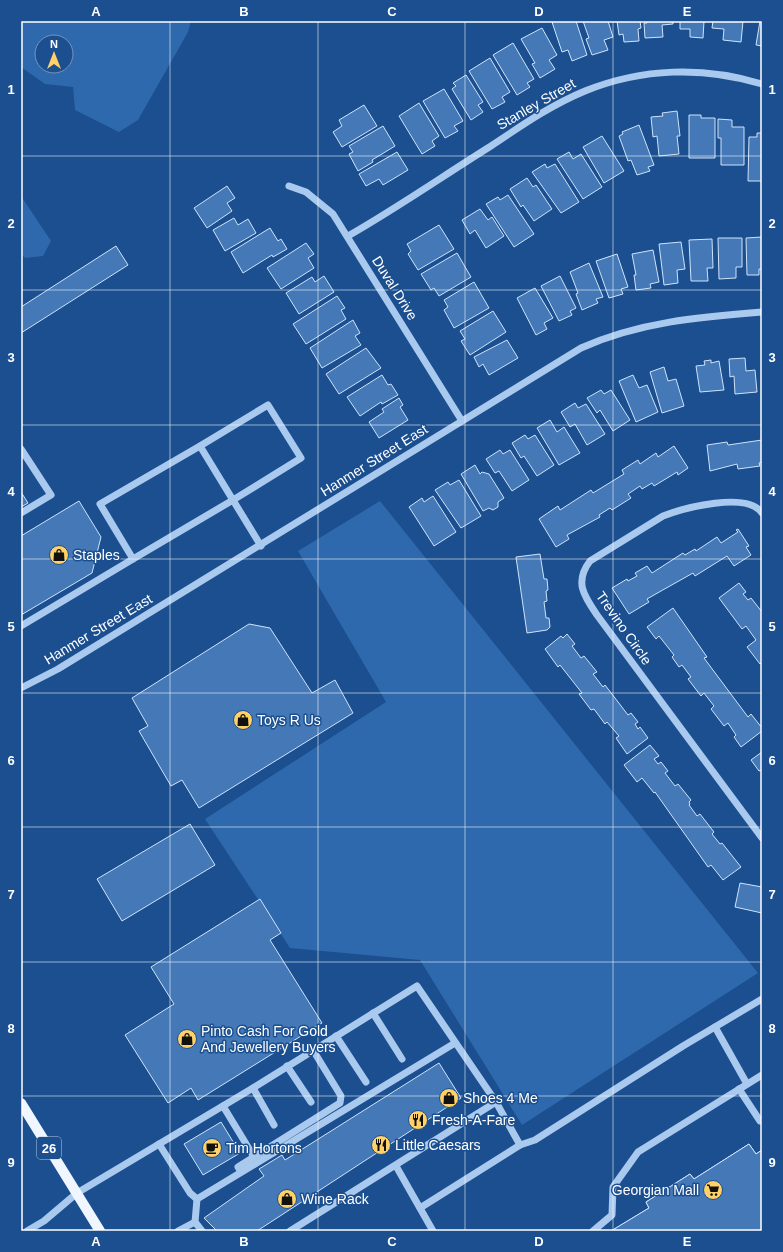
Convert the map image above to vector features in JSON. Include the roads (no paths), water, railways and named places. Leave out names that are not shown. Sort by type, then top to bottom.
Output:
[{"type":"main road","name":"26","points":[[21,1103],[100,1231]]},
{"type":"street","name":"Stanley Street","points":[[348,236],[554,106],[610,82],[635,76],[685,71],[738,77],[762,84]]},
{"type":"street","name":"Duval Drive","points":[[290,186],[306,192],[323,204],[333,214],[462,421]]},
{"type":"street","name":"Hanmer Street East","points":[[21,688],[58,669],[261,546],[563,358],[610,336],[651,324],[682,319],[762,312]]},
{"type":"street","points":[[21,626],[233,500],[301,458],[268,405],[100,504],[133,559]]},
{"type":"street","points":[[200,446],[261,546]]},
{"type":"street","points":[[21,449],[51,495],[21,513]]},
{"type":"street","name":"Trevino Circle","points":[[762,513],[754,506],[745,503],[730,502],[692,507],[675,511],[663,516],[590,561],[584,570],[581,579],[583,590],[596,615],[762,838]]},
{"type":"street","points":[[27,1231],[44,1221],[76,1192],[253,1088],[417,986],[496,1102],[520,1145]]},
{"type":"street","points":[[420,1208],[520,1145],[535,1140],[762,999]]},
{"type":"street","points":[[373,1013],[402,1059]]},
{"type":"street","points":[[715,1027],[747,1084]]},
{"type":"street","points":[[336,1036],[366,1082]]},
{"type":"street","points":[[197,1198],[455,1043]]},
{"type":"street","points":[[241,1172],[238,1167],[340,1103],[341,1096],[313,1050]]},
{"type":"street","points":[[287,1066],[311,1102]]},
{"type":"street","points":[[593,1231],[612,1215],[612,1187],[638,1152],[762,1075]]},
{"type":"street","points":[[253,1088],[274,1125]]},
{"type":"street","points":[[739,1089],[760,1121],[762,1120]]},
{"type":"street","points":[[290,1231],[496,1102]]},
{"type":"street","points":[[223,1106],[254,1157]]},
{"type":"street","points":[[159,1144],[190,1193],[197,1198]]},
{"type":"street","points":[[396,1166],[433,1231]]},
{"type":"street","points":[[197,1198],[195,1222],[202,1231]]},
{"type":"street","points":[[178,1231],[195,1222]]},
{"type":"place","name":"Staples","points":[[59,555]]},
{"type":"place","name":"Toys R Us","points":[[243,720]]},
{"type":"place","name":"Pinto Cash For Gold And Jewellery Buyers","points":[[187,1039]]},
{"type":"place","name":"Shoes 4 Me","points":[[449,1098]]},
{"type":"place","name":"Fresh-A-Fare","points":[[418,1120]]},
{"type":"place","name":"Little Caesars","points":[[381,1145]]},
{"type":"place","name":"Tim Hortons","points":[[212,1148]]},
{"type":"place","name":"Georgian Mall","points":[[713,1190]]},
{"type":"place","name":"Wine Rack","points":[[287,1199]]}]
